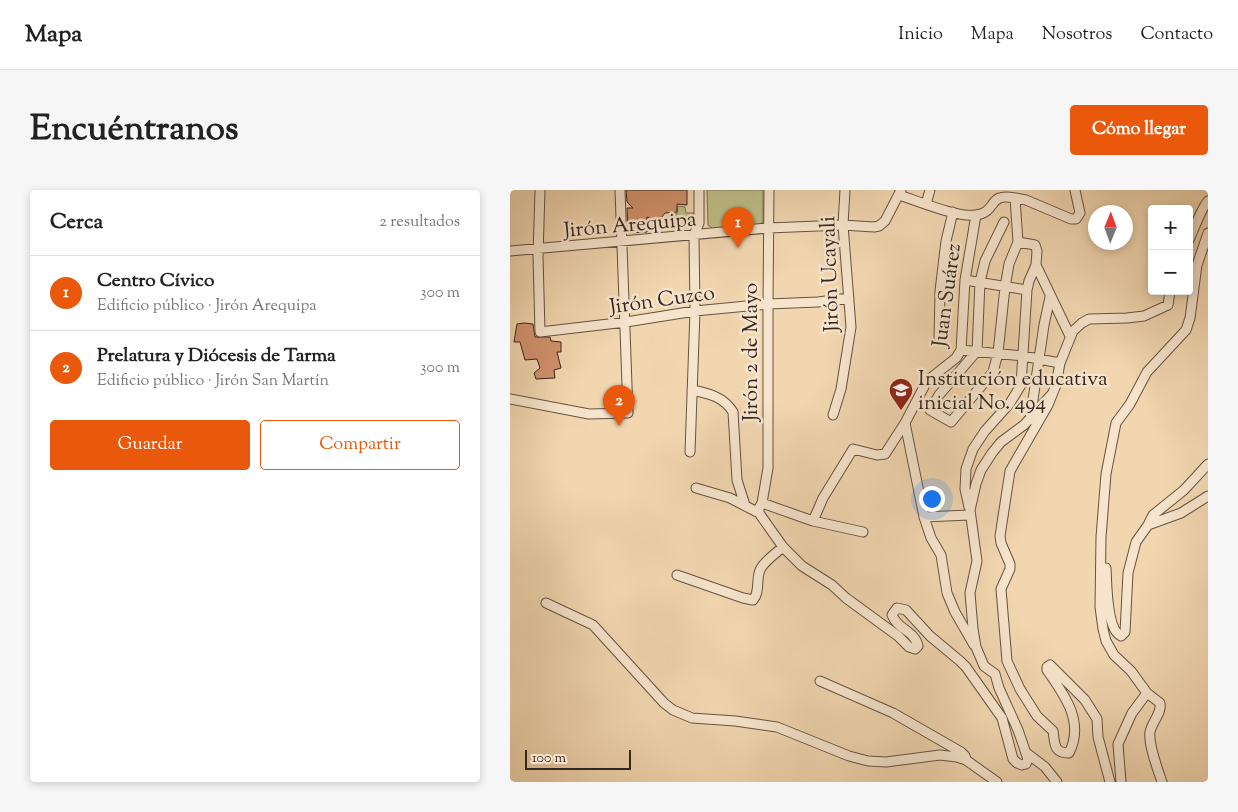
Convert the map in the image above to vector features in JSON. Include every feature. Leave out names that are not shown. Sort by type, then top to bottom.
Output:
[{"type":"street","points":[[538,249],[540,190]]},
{"type":"street","points":[[510,400],[589,414],[628,412],[620,190]]},
{"type":"street","points":[[690,452],[695,311],[694,235],[699,223],[699,190]]},
{"type":"street","name":"Jirón 2 de Mayo","points":[[759,513],[768,468],[769,190]]},
{"type":"street","name":"Jirón Ucayali","points":[[833,415],[841,389],[851,327],[843,225],[845,190]]},
{"type":"street","points":[[926,204],[930,190]]},
{"type":"street","points":[[901,192],[926,204],[976,216],[989,209],[999,197],[1007,196],[1026,200],[1071,219],[1076,218],[1080,213],[1075,190]]},
{"type":"street","name":"Jirón Arequipa","points":[[510,251],[768,228],[843,225],[874,227],[882,224],[901,192]]},
{"type":"street","points":[[1004,222],[985,261],[980,282],[977,351],[939,395],[930,410],[951,422],[993,372],[998,354],[1009,264],[1018,242],[1015,198]]},
{"type":"street","points":[[1193,232],[1204,203],[1208,200]]},
{"type":"street","points":[[940,339],[940,291],[946,241],[953,212]]},
{"type":"street","name":"Juan Suárez","points":[[813,521],[823,498],[852,449],[877,455],[885,454],[905,423],[927,381],[956,358],[961,350],[965,280],[976,216]]},
{"type":"street","points":[[1162,782],[1150,738],[1152,726],[1161,708],[1160,703],[1147,693],[1131,671],[1114,655],[1106,641],[1100,608],[1101,537],[1106,474],[1116,423],[1147,372],[1186,330],[1190,318],[1197,265],[1208,233]]},
{"type":"street","points":[[976,647],[970,593],[977,561],[965,489],[966,469],[973,449],[985,432],[1010,404],[1021,385],[1027,290],[1036,265],[1037,251],[1035,245],[1018,242]]},
{"type":"street","name":"Jirón Cuzco","points":[[538,249],[540,332],[626,322],[695,311],[849,298]]},
{"type":"street","points":[[1036,265],[1070,336]]},
{"type":"street","points":[[965,280],[1027,290]]},
{"type":"street","points":[[1110,782],[1098,737],[1097,719],[1085,700],[1055,669],[1048,665],[1047,670],[1066,698],[1076,726],[1069,753],[1059,750],[1054,744],[1053,731],[1037,716],[1020,690],[1007,661],[1001,589],[1010,569],[1010,564],[1000,544],[1000,536],[1010,471],[1034,430],[1056,385],[1060,362],[1070,336],[1082,322],[1089,319],[1144,316],[1164,308],[1168,305],[1169,295]]},
{"type":"street","points":[[1030,420],[1050,297]]},
{"type":"street","points":[[961,350],[1023,356],[1060,362]]},
{"type":"street","points":[[692,390],[708,393],[722,400],[729,406],[732,412],[737,480],[745,505]]},
{"type":"street","points":[[970,512],[981,470],[992,453],[1001,442],[1030,420],[1052,394]]},
{"type":"street","points":[[905,423],[924,517],[931,538],[941,556],[947,592],[955,612],[976,647],[984,666],[995,674],[999,688],[1028,754],[1045,766],[1057,782]]},
{"type":"street","points":[[1100,564],[1106,565],[1109,615],[1117,634],[1121,636],[1125,632],[1128,573],[1130,559],[1136,542],[1153,515],[1184,490],[1208,464]]},
{"type":"street","points":[[696,488],[730,498],[759,513],[783,547],[802,566],[832,585],[846,598],[898,636],[909,647],[915,649],[918,646],[917,640],[894,620],[892,615],[897,608],[906,610],[930,636],[960,660],[1002,718],[1013,759],[1022,765],[1026,764],[1028,754]]},
{"type":"street","points":[[1148,525],[1181,513],[1208,496]]},
{"type":"street","points":[[762,503],[813,521],[863,532]]},
{"type":"street","points":[[924,517],[970,512]]},
{"type":"street","points":[[677,574],[753,600],[757,593],[758,579],[762,566],[783,547]]},
{"type":"street","points":[[546,603],[592,625],[668,707],[688,717],[770,725],[849,756],[868,761],[886,762],[948,755],[966,760],[997,782]]},
{"type":"street","points":[[820,681],[893,713],[961,752],[966,760]]},
{"type":"street","points":[[1121,782],[1118,744],[1123,728],[1147,693]]},
{"type":"shaded area","points":[[707,190],[763,190],[763,222],[756,226],[713,229],[708,225]]},
{"type":"shaded area","points":[[678,206],[685,207],[686,213],[694,213],[695,226],[654,229],[653,226],[658,220],[666,220],[673,213],[677,214]]},
{"type":"building","points":[[626,190],[687,190],[687,205],[677,204],[677,212],[665,213],[660,219],[655,220],[647,217],[647,232],[628,233],[627,208],[633,208],[627,202]]},
{"type":"building","points":[[517,324],[533,324],[535,337],[550,337],[551,341],[561,342],[561,352],[557,352],[561,368],[554,370],[555,378],[536,379],[534,373],[540,368],[537,359],[525,360],[520,342],[514,342]]},
{"type":"place","name":"Centro Cívico","points":[[738,248]]},
{"type":"place","name":"Institución educativa inicial No. 494","points":[[901,411]]},
{"type":"place","name":"Prelatura y Diócesis de Tarma","points":[[619,426]]}]
